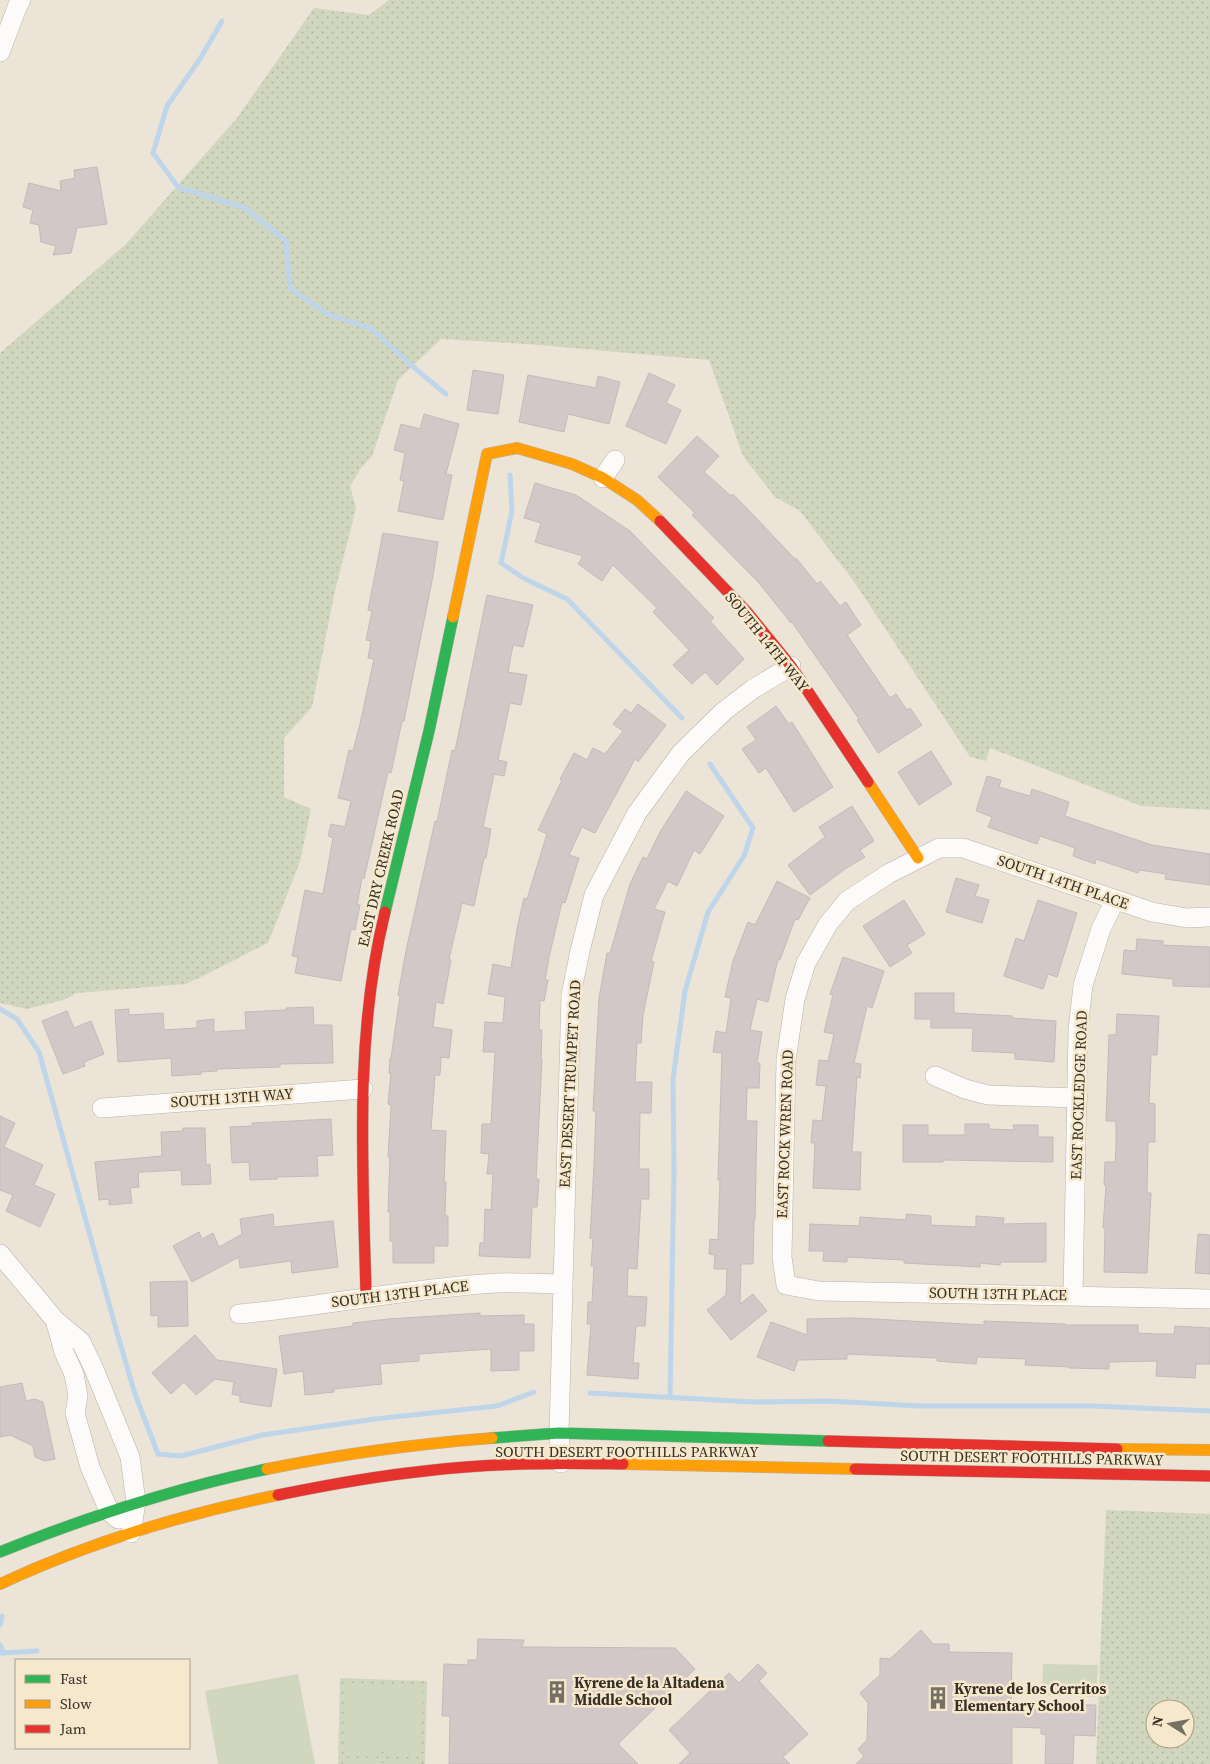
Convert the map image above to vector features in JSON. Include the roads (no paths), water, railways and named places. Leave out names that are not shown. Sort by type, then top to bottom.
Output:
[{"type":"street","points":[[0,52],[21,0]]},
{"type":"street","name":"SOUTH 14TH WAY","points":[[487,454],[517,448],[572,464],[603,478],[637,500],[660,521],[747,612],[791,666],[918,858]]},
{"type":"street","name":"EAST DRY CREEK ROAD","points":[[366,1296],[363,1056],[370,993],[380,931],[429,731],[487,454]]},
{"type":"street","points":[[603,478],[615,460]]},
{"type":"street","name":"EAST DESERT TRUMPET ROAD","points":[[561,1463],[559,1433],[562,1284],[572,995],[580,951],[594,894],[637,813],[681,753],[724,711],[753,688],[791,666]]},
{"type":"street","name":"SOUTH 14TH PLACE","points":[[918,858],[939,848],[962,848],[1152,912],[1187,918],[1210,917]]},
{"type":"street","name":"EAST ROCK WREN ROAD","points":[[786,1285],[782,1257],[786,1060],[795,999],[806,963],[828,924],[846,901],[888,874],[918,858]]},
{"type":"street","name":"EAST ROCKLEDGE ROAD","points":[[1073,1295],[1078,1030],[1083,985],[1101,929],[1114,900]]},
{"type":"street","points":[[936,1076],[964,1089],[988,1094],[1078,1098]]},
{"type":"street","name":"SOUTH 13TH WAY","points":[[102,1108],[363,1089]]},
{"type":"street","points":[[0,1254],[55,1320],[81,1342],[94,1369],[130,1457],[136,1502],[131,1533]]},
{"type":"street","name":"SOUTH 13TH PLACE","points":[[239,1314],[284,1310],[366,1296],[420,1290],[499,1283],[562,1284]]},
{"type":"street","name":"SOUTH 13TH PLACE","points":[[786,1285],[819,1291],[1210,1299]]},
{"type":"street","points":[[55,1320],[64,1352],[74,1374],[78,1396],[76,1413],[90,1467],[109,1511],[131,1533]]},
{"type":"street","name":"SOUTH DESERT FOOTHILLS PARKWAY","points":[[0,1552],[51,1530],[136,1502],[226,1477],[310,1460],[400,1447],[559,1433],[1210,1476]]},
{"type":"street","name":"SOUTH DESERT FOOTHILLS PARKWAY","points":[[0,1584],[33,1568],[131,1533],[235,1505],[326,1486],[408,1473],[492,1466],[561,1463],[921,1457],[1071,1448],[1210,1450]]},
{"type":"waterway","points":[[222,21],[200,59],[167,106],[153,153],[178,187],[245,208],[286,241],[290,288],[327,314],[372,329],[446,394]]},
{"type":"waterway","points":[[510,475],[512,511],[501,563],[525,579],[567,599],[682,718]]},
{"type":"waterway","points":[[670,1398],[674,1170],[673,1079],[685,991],[708,912],[744,856],[753,828],[710,764]]},
{"type":"waterway","points":[[0,1009],[17,1019],[39,1052],[135,1394],[158,1454],[181,1456],[262,1435],[375,1419],[497,1406],[534,1392]]},
{"type":"waterway","points":[[590,1393],[753,1402],[829,1401],[919,1406],[1093,1406],[1210,1411]]},
{"type":"waterway","points":[[0,1625],[2,1616]]},
{"type":"waterway","points":[[0,1645],[4,1654]]},
{"type":"waterway","points":[[0,1653],[37,1651]]},
{"type":"place","name":"Kyrene de la Altadena Middle School","points":[[557,1692]]},
{"type":"place","name":"Kyrene de los Cerritos Elementary School","points":[[938,1698]]}]
